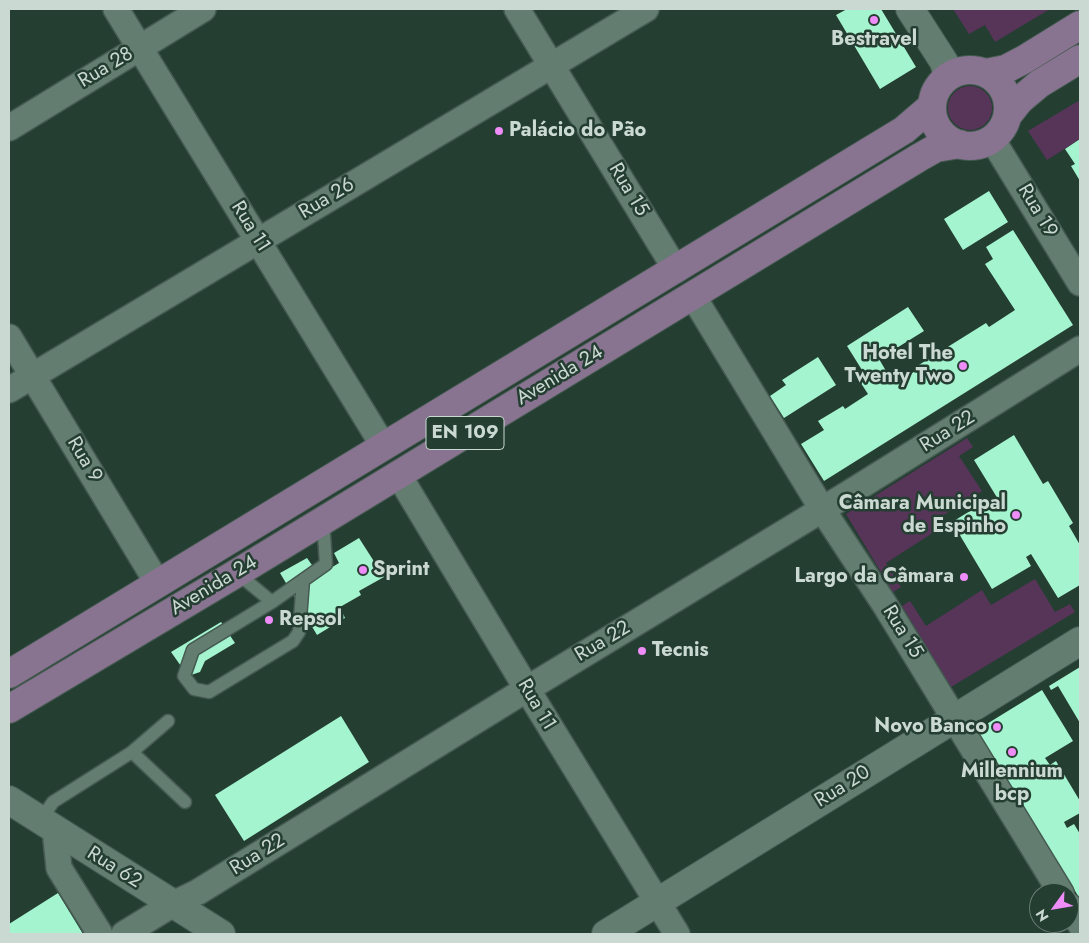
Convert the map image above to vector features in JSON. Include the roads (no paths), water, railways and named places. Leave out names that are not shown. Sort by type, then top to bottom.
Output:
[{"type":"main road","points":[[910,9],[944,62],[948,76],[960,70],[974,69],[986,73],[997,80],[1004,90],[1008,102],[1008,115]]},
{"type":"main road","points":[[986,73],[1006,69],[1080,25]]},
{"type":"main road","points":[[992,140],[999,133],[1008,115],[1020,100],[1039,84],[1080,58]]},
{"type":"main road","name":"Avenida 24","points":[[9,674],[904,130],[932,106],[934,94],[948,76]]},
{"type":"main road","points":[[932,106],[939,130],[948,139],[960,144]]},
{"type":"main road","name":"Avenida 24","points":[[9,709],[237,573],[920,157],[936,148],[960,144],[971,146],[992,140]]},
{"type":"main road","name":"Rua 20","points":[[606,934],[1080,641]]},
{"type":"main road","name":"Rua 62","points":[[9,800],[47,826],[221,934]]},
{"type":"street","name":"Rua 11","points":[[116,9],[384,447]]},
{"type":"street","name":"Rua 28","points":[[9,128],[203,9]]},
{"type":"street","name":"Rua 15","points":[[517,9],[676,270]]},
{"type":"street","name":"Rua 26","points":[[9,390],[646,9]]},
{"type":"street","name":"Rua 19","points":[[992,140],[1080,283]]},
{"type":"street","name":"Rua 15","points":[[693,296],[822,509],[885,605],[1055,883]]},
{"type":"street","name":"Rua 9","points":[[9,337],[158,584]]},
{"type":"street","name":"Rua 22","points":[[124,934],[173,904],[198,892],[1080,349]]},
{"type":"street","name":"Rua 11","points":[[398,474],[526,689],[677,934]]},
{"type":"street","points":[[47,826],[59,868],[100,934]]},
{"type":"lane","points":[[303,580],[298,632],[293,641],[208,692],[194,688],[184,676],[193,650],[272,602],[303,580],[326,564],[323,520]]},
{"type":"lane","points":[[237,573],[272,602]]},
{"type":"lane","points":[[47,826],[53,802],[132,752],[168,721]]},
{"type":"lane","points":[[132,752],[185,802]]},
{"type":"place","name":"Bestravel","points":[[874,20]]},
{"type":"place","name":"Palácio do Pão","points":[[499,131]]},
{"type":"place","name":"Hotel The Twenty Two","points":[[963,366]]},
{"type":"place","name":"Câmara Municipal de Espinho","points":[[1016,515]]},
{"type":"place","name":"Sprint","points":[[363,570]]},
{"type":"place","name":"Largo da Câmara","points":[[964,577]]},
{"type":"place","name":"Repsol","points":[[269,620]]},
{"type":"place","name":"Tecnis","points":[[642,651]]},
{"type":"place","name":"Novo Banco","points":[[997,727]]},
{"type":"place","name":"Millennium bcp","points":[[1012,752]]}]
